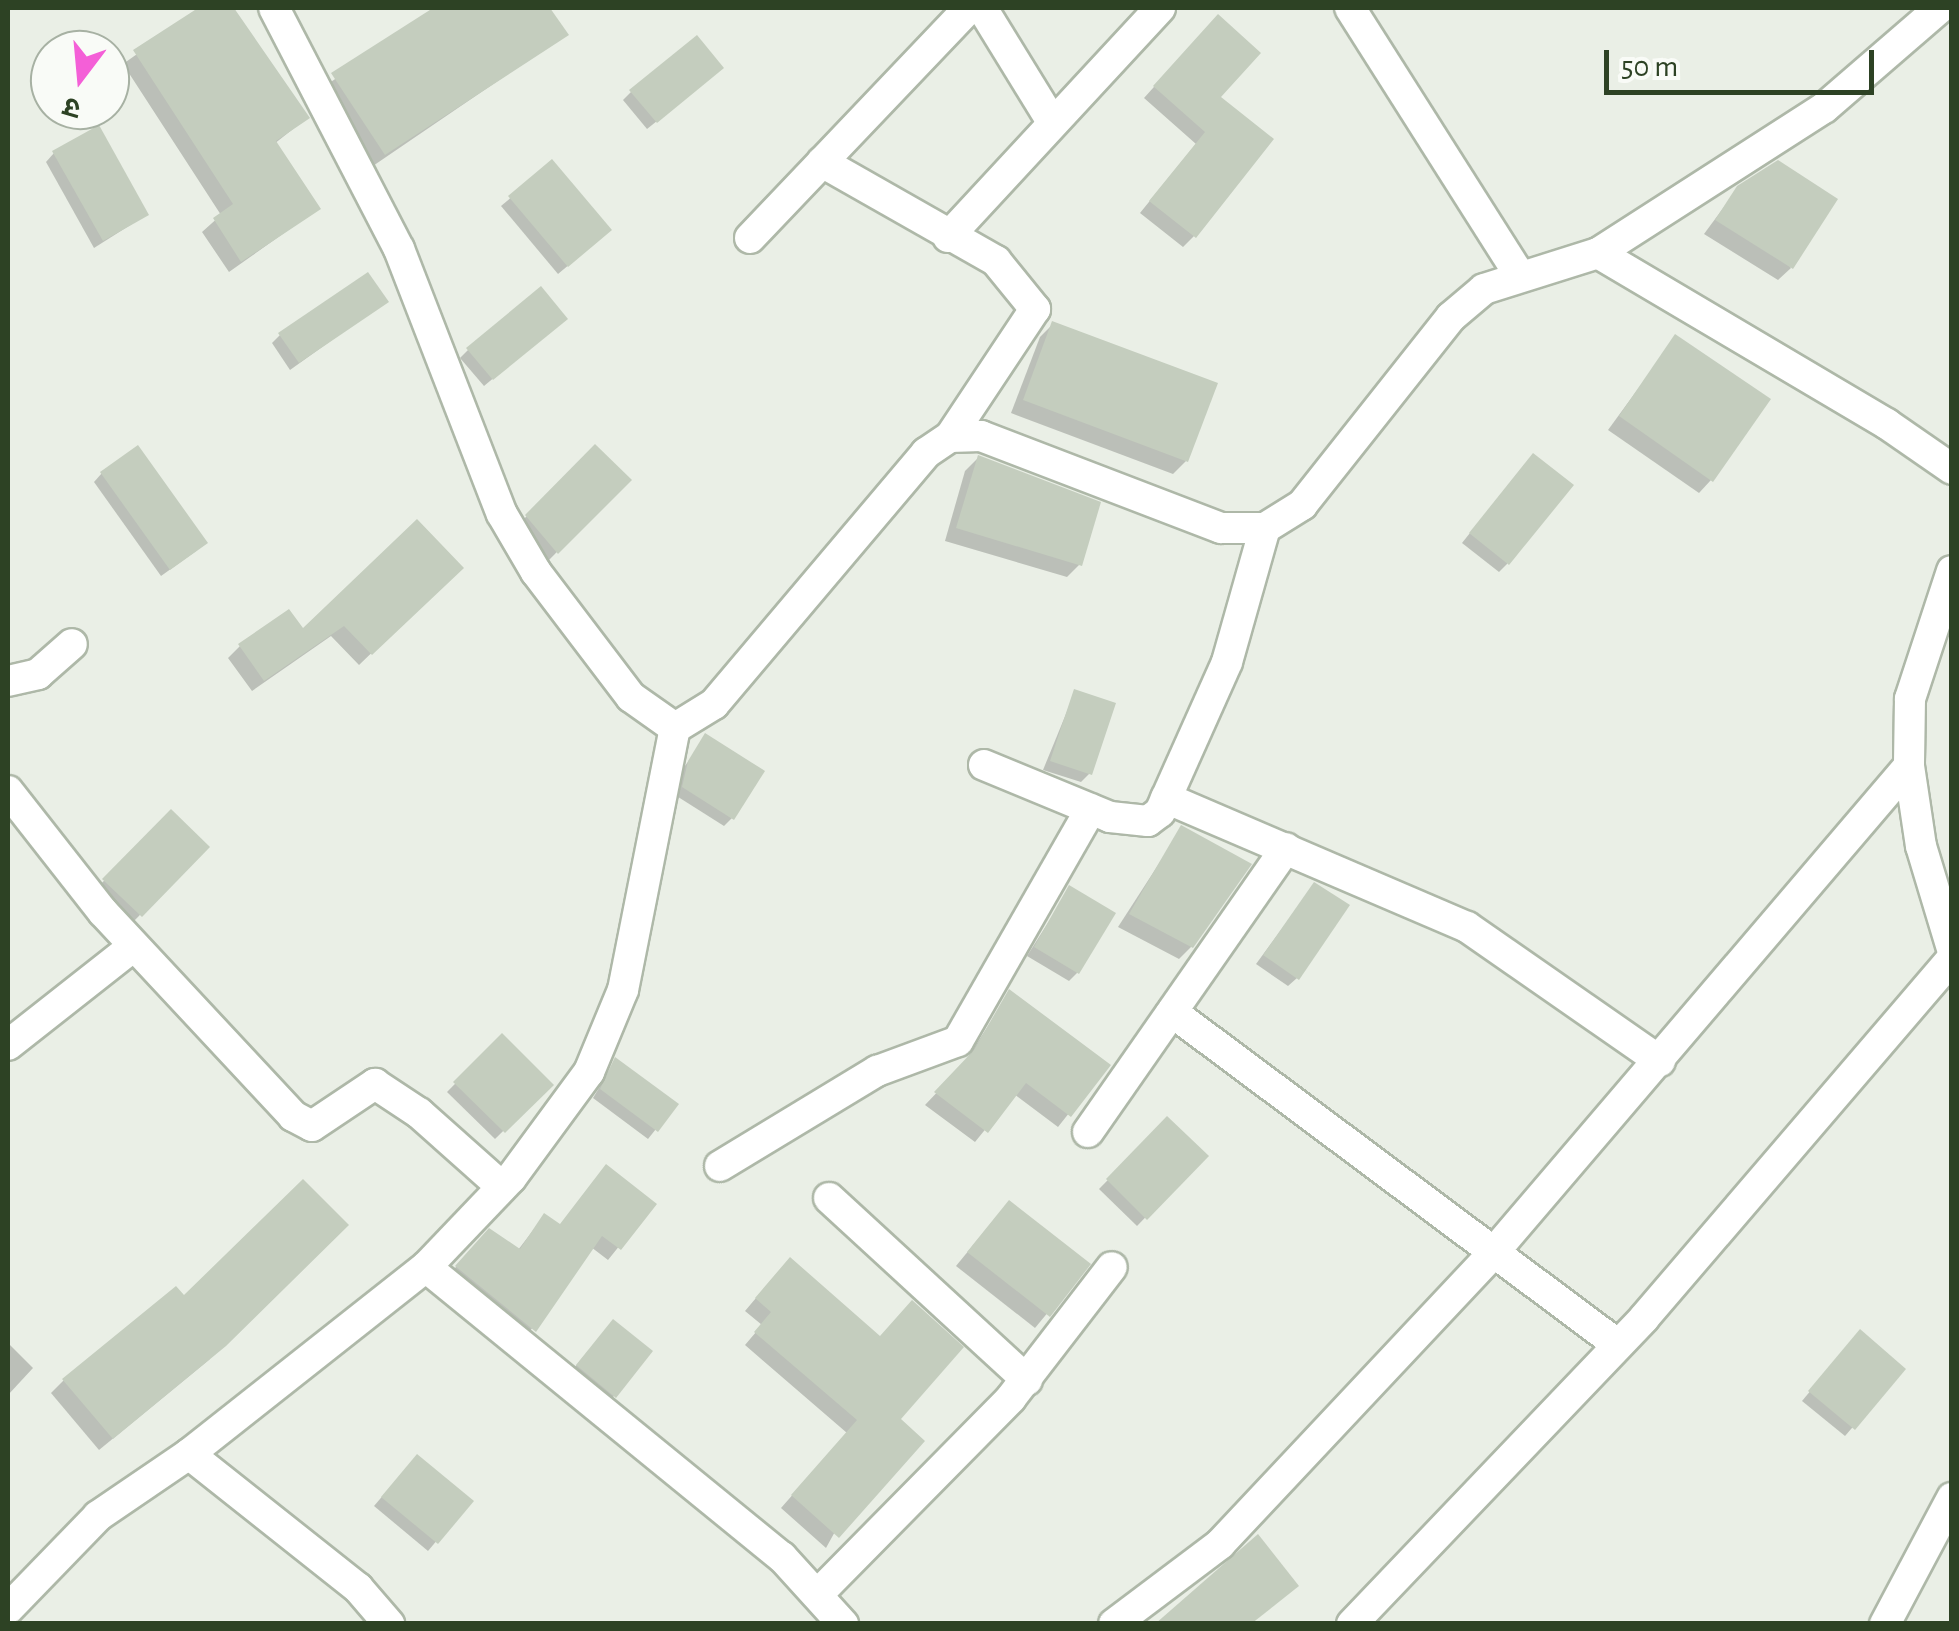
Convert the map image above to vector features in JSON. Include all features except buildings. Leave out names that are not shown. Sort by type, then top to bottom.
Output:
[{"type":"street","points":[[274,8],[400,249],[502,514],[536,572],[632,697],[675,728]]},
{"type":"street","points":[[750,238],[969,8]]},
{"type":"street","points":[[982,8],[1052,122]]},
{"type":"street","points":[[948,237],[1160,8]]},
{"type":"street","points":[[1350,8],[1518,274]]},
{"type":"street","points":[[950,437],[981,436],[1221,528],[1265,528],[1302,505],[1451,317],[1484,289],[1518,274],[1598,253],[1824,108],[1942,8],[1952,13]]},
{"type":"street","points":[[19,1611],[98,1516],[189,1454],[426,1267],[502,1187],[589,1072],[623,990],[675,728],[714,704],[926,453],[950,437],[1035,309],[996,261],[822,162]]},
{"type":"street","points":[[1598,253],[1887,424],[1952,469]]},
{"type":"street","points":[[984,766],[1090,809],[1148,821],[1166,798],[1227,662],[1265,528]]},
{"type":"street","points":[[1952,570],[1910,699],[1909,766],[1921,846],[1952,948]]},
{"type":"street","points":[[8,681],[38,674],[72,644]]},
{"type":"street","points":[[1114,1624],[1220,1544],[1494,1252],[1909,766]]},
{"type":"street","points":[[8,791],[134,946],[293,1116],[312,1126],[374,1084],[418,1113],[502,1187]]},
{"type":"street","points":[[1166,798],[1467,927],[1660,1061]]},
{"type":"street","points":[[720,1166],[877,1071],[958,1040],[1090,809]]},
{"type":"street","points":[[1088,1132],[1286,848]]},
{"type":"street","points":[[8,1045],[134,946]]},
{"type":"street","points":[[1352,1624],[1617,1344],[1952,959]]},
{"type":"street","points":[[1172,1012],[1617,1344]]},
{"type":"street","points":[[829,1198],[1026,1380]]},
{"type":"street","points":[[818,1594],[1026,1380],[1112,1266]]},
{"type":"street","points":[[426,1267],[653,1447],[818,1594],[843,1624]]},
{"type":"street","points":[[189,1454],[358,1588],[390,1624]]},
{"type":"street","points":[[1885,1624],[1950,1505]]}]
